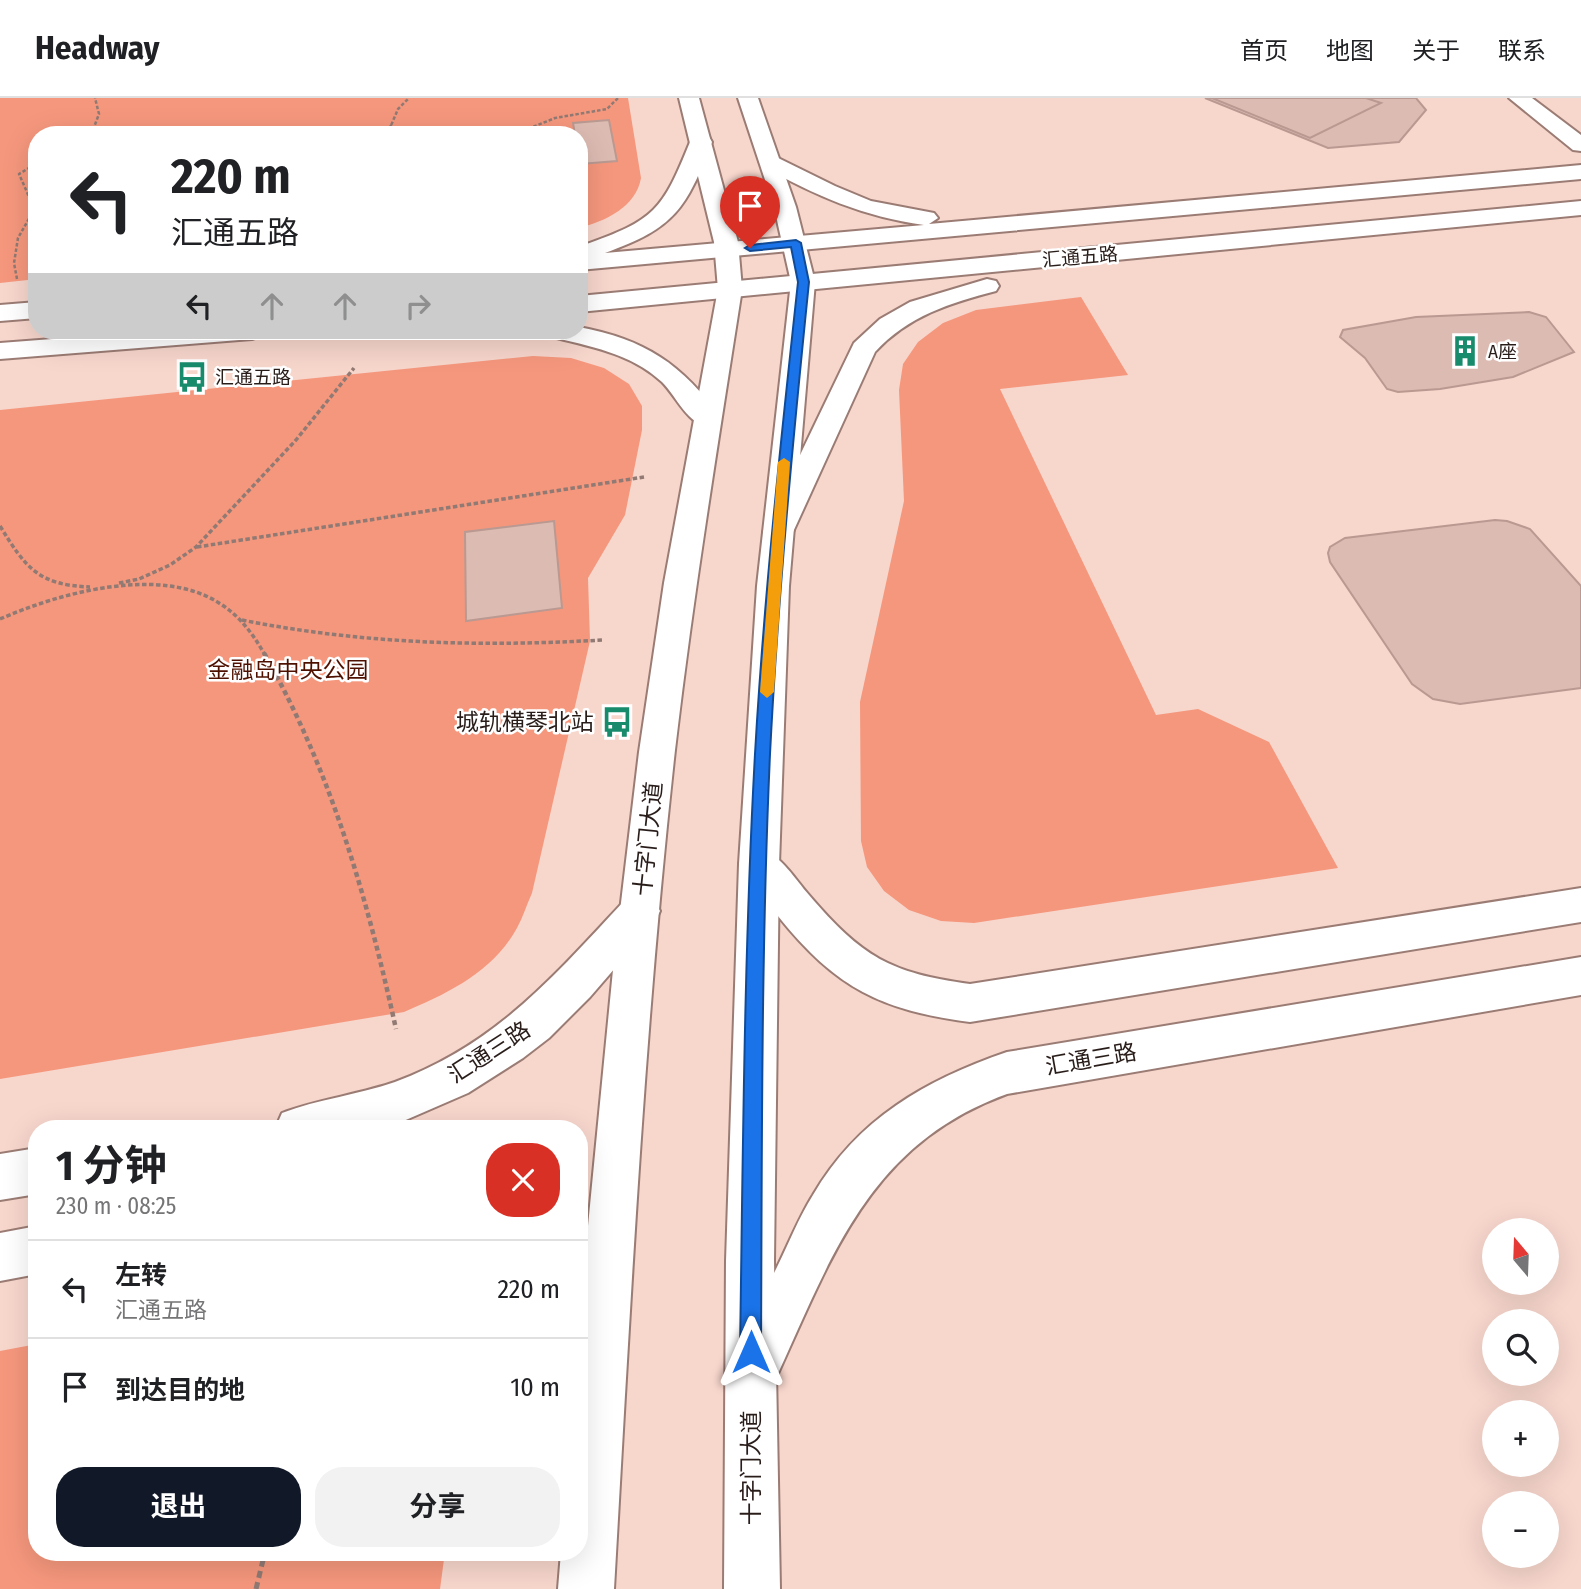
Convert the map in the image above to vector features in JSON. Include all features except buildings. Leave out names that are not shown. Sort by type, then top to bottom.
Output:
[{"type":"street","name":"十字门大道","points":[[588,1453],[657,752],[680,583],[730,289],[727,250],[689,98]]},
{"type":"street","name":"十字门大道","points":[[748,98],[796,243],[803,282],[778,532],[758,864],[750,1248],[751,1589]]},
{"type":"street","points":[[1519,98],[1581,145]]},
{"type":"street","points":[[588,251],[636,232],[669,209],[679,196],[701,142]]},
{"type":"street","points":[[769,161],[831,195],[877,211],[932,218],[1054,221]]},
{"type":"street","name":"汇通五路","points":[[588,262],[1581,172]]},
{"type":"street","name":"汇通五路","points":[[588,303],[1581,208]]},
{"type":"street","points":[[778,532],[863,349],[890,322],[914,307],[938,298],[1139,251]]},
{"type":"street","points":[[0,313],[28,311]]},
{"type":"street","points":[[588,337],[606,340],[653,362],[672,377],[707,419]]},
{"type":"street","points":[[0,351],[139,340]]},
{"type":"street","points":[[758,864],[825,945],[848,964],[905,993],[970,1003],[1581,905]]},
{"type":"street","name":"汇通三路","points":[[339,1120],[375,1112],[422,1093],[467,1070],[534,1023],[562,997],[640,911]]},
{"type":"street","name":"汇通三路","points":[[751,1375],[830,1211],[858,1171],[885,1142],[926,1109],[965,1088],[1007,1073],[1581,976]]},
{"type":"street","points":[[0,1177],[28,1172]]},
{"type":"street","points":[[0,1256],[28,1251]]},
{"type":"street","name":"十字门大道","points":[[586,1561],[586,1589]]},
{"type":"path","points":[[94,126],[99,114],[95,98]]},
{"type":"path","points":[[390,125],[398,109],[410,98]]},
{"type":"path","points":[[535,126],[555,118],[607,109],[618,98]]},
{"type":"path","points":[[28,168],[19,174],[28,194]]},
{"type":"path","points":[[18,287],[15,263],[18,238],[28,220]]},
{"type":"path","points":[[0,619],[61,595],[139,579],[170,565],[196,547],[296,440],[354,368]]},
{"type":"path","points":[[196,547],[644,477]]},
{"type":"path","points":[[0,526],[26,568],[44,580],[71,587],[146,585],[183,590],[216,601],[241,619],[303,725],[330,787],[355,858],[377,937],[396,1029]]},
{"type":"path","points":[[241,619],[294,631],[408,645],[517,646],[603,640]]},
{"type":"path","points":[[256,1589],[263,1561]]},
{"type":"green space","points":[[0,98],[628,98],[641,178],[638,188],[633,197],[618,211],[588,225],[588,126],[28,126],[28,280],[0,283]]},
{"type":"green space","points":[[1081,297],[1128,375],[1000,389],[1156,715],[1198,709],[1269,742],[1338,868],[974,923],[941,921],[909,910],[884,891],[867,867],[861,841],[860,702],[904,501],[899,390],[903,364],[918,342],[943,323],[976,310]]},
{"type":"green space","name":"金融岛中央公园","points":[[533,356],[571,358],[604,368],[629,384],[642,406],[642,430],[625,515],[588,578],[590,641],[532,893],[507,944],[468,980],[404,1012],[0,1079],[0,410]]},
{"type":"green space","points":[[28,1346],[28,1561],[444,1561],[440,1589],[0,1589],[0,1351]]},
{"type":"slow traffic","points":[[767,692],[784,462]]},
{"type":"place","name":"A座","points":[[1465,351]]},
{"type":"place","name":"汇通五路","points":[[192,377]]},
{"type":"place","name":"城轨横琴北站","points":[[617,722]]},
{"type":"route","points":[[750,248],[796,243],[803,282],[773,586],[763,753],[755,970],[751,1352]]}]
